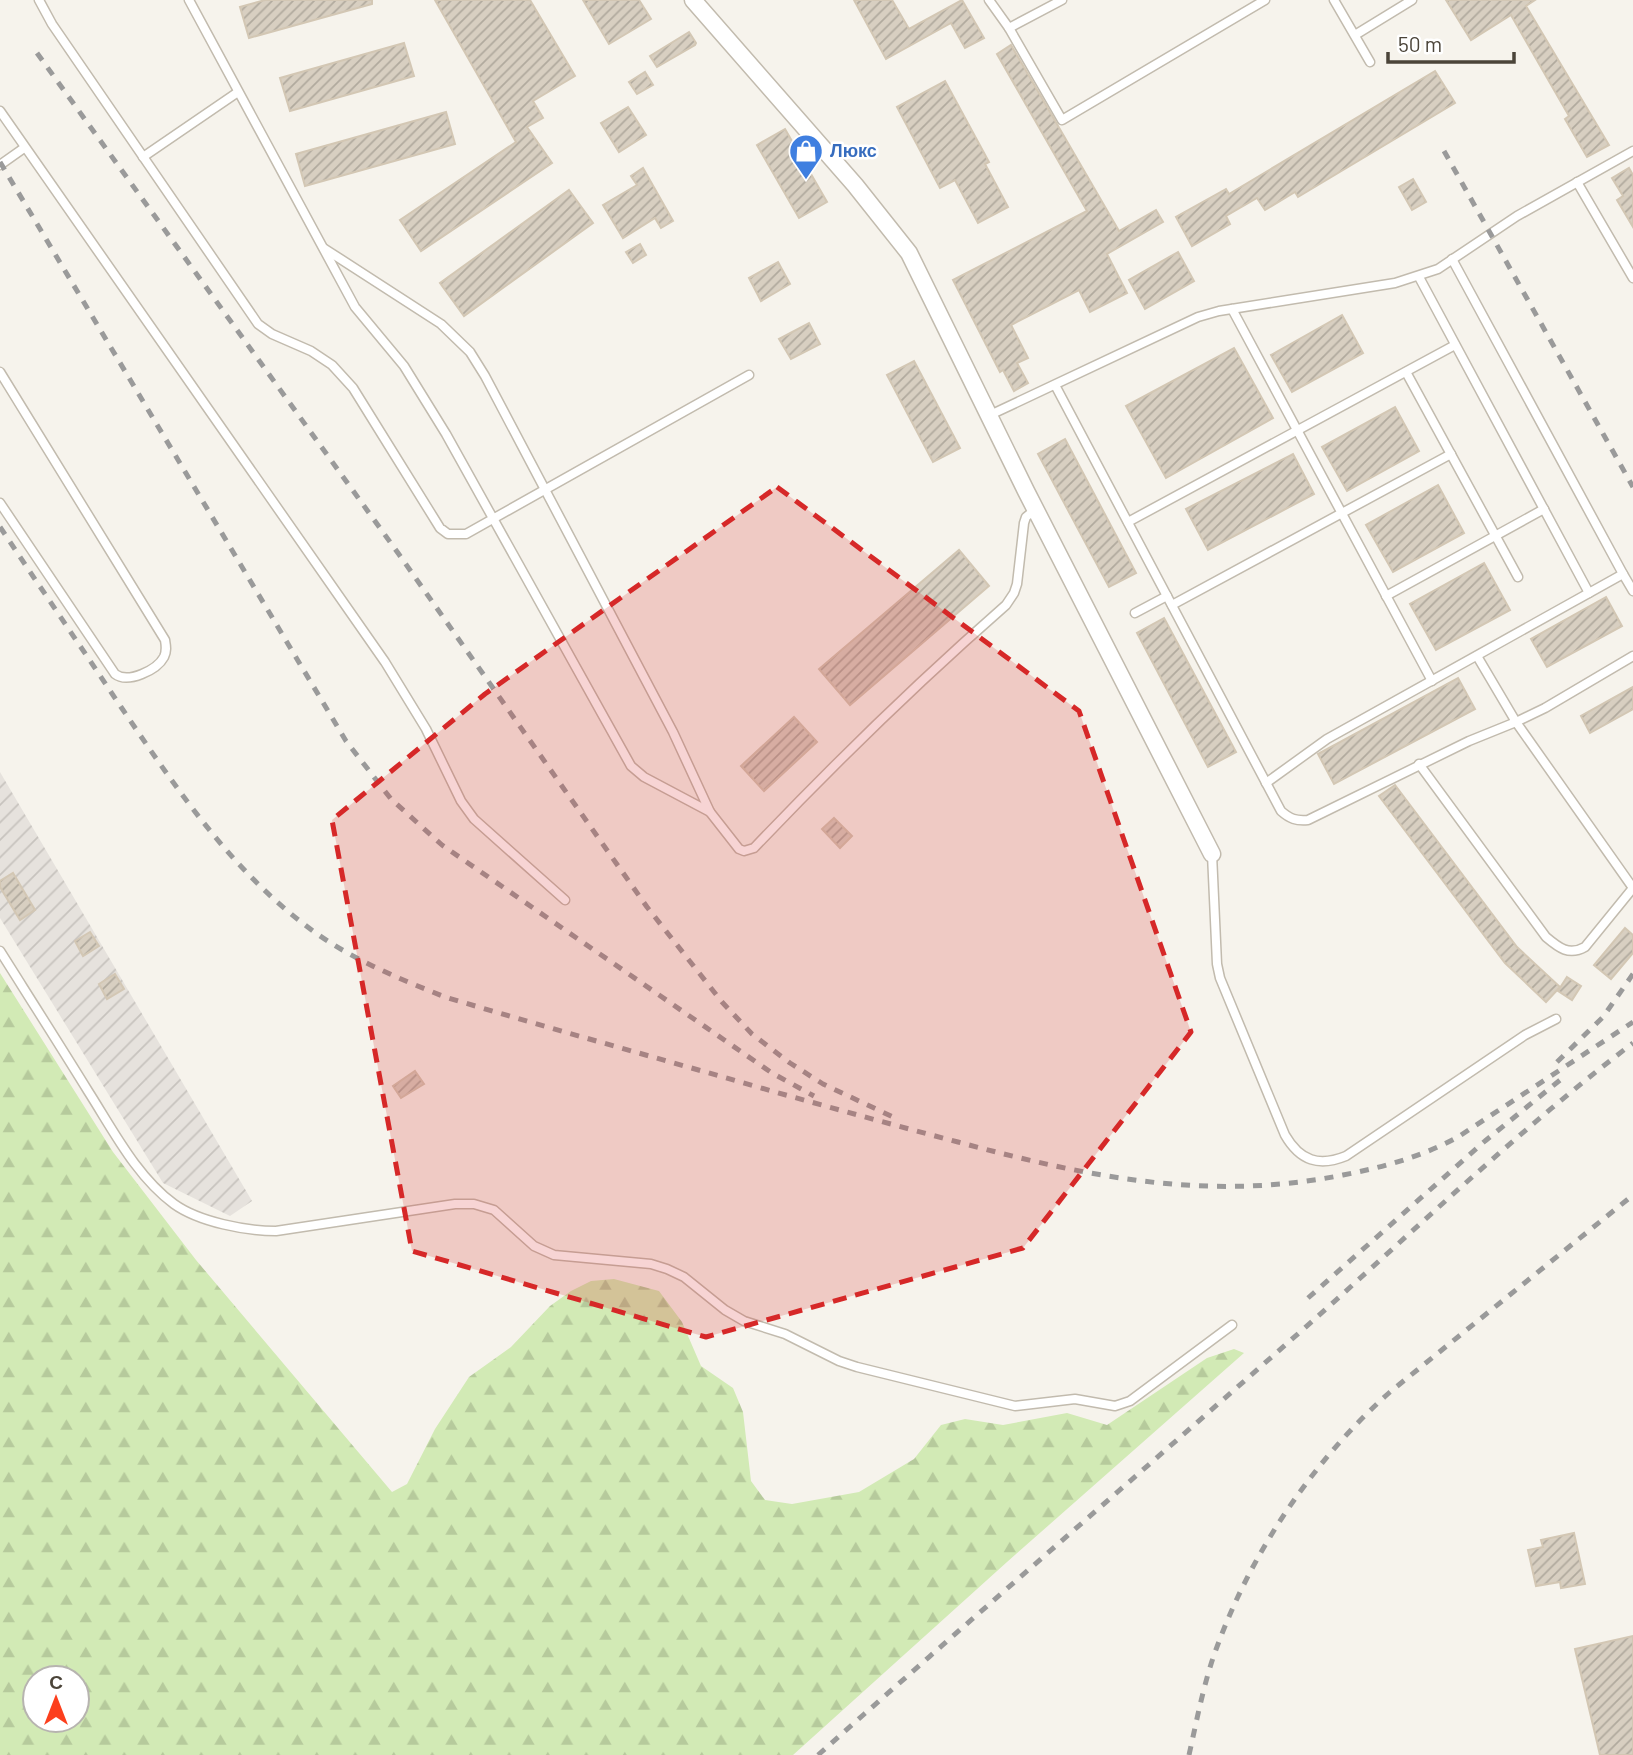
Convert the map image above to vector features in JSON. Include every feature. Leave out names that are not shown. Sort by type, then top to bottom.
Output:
[{"type":"street","points":[[693,0],[855,185],[901,243],[923,280],[1035,509],[1212,853]]},
{"type":"lane","points":[[39,0],[52,24],[258,324],[272,334],[311,351],[331,365],[353,388],[440,528],[448,534],[466,534],[749,375]]},
{"type":"lane","points":[[189,0],[355,307],[404,366],[446,434],[631,766],[644,777],[710,812]]},
{"type":"lane","points":[[989,0],[1009,28],[1062,120],[1265,0]]},
{"type":"lane","points":[[1009,28],[1062,0]]},
{"type":"lane","points":[[1334,0],[1370,62]]},
{"type":"lane","points":[[1355,35],[1412,0]]},
{"type":"lane","points":[[143,157],[238,92]]},
{"type":"lane","points":[[0,111],[386,662],[426,729],[461,801],[474,819],[565,900]]},
{"type":"lane","points":[[0,165],[24,148]]},
{"type":"lane","points":[[990,415],[1198,317],[1232,309],[1395,284],[1419,277],[1438,269],[1508,221],[1633,151]]},
{"type":"lane","points":[[1577,182],[1633,278]]},
{"type":"lane","points":[[322,248],[403,298],[455,336],[470,352],[673,732],[710,812],[738,849],[744,851],[754,848],[856,743],[1006,605],[1017,584],[1024,523],[1026,517],[1035,509]]},
{"type":"lane","points":[[1452,259],[1633,591]]},
{"type":"lane","points":[[1419,277],[1589,593]]},
{"type":"lane","points":[[1232,309],[1432,681]]},
{"type":"lane","points":[[1128,522],[1455,345]]},
{"type":"lane","points":[[0,372],[164,640],[166,649],[160,662],[136,678],[127,680],[115,674],[0,503]]},
{"type":"lane","points":[[1406,372],[1518,577]]},
{"type":"lane","points":[[1055,385],[1281,811],[1288,818],[1308,820],[1419,764],[1545,708],[1633,656]]},
{"type":"lane","points":[[1172,605],[1451,454]]},
{"type":"lane","points":[[1386,596],[1544,509]]},
{"type":"lane","points":[[1266,783],[1327,739],[1623,574]]},
{"type":"lane","points":[[1135,613],[1167,596]]},
{"type":"lane","points":[[1419,764],[1546,937],[1558,948],[1569,952],[1585,947],[1633,888],[1516,722],[1476,656]]},
{"type":"lane","points":[[1212,853],[1220,978],[1285,1135],[1298,1154],[1308,1159],[1327,1161],[1346,1156],[1525,1035],[1556,1019]]},
{"type":"lane","points":[[0,951],[130,1157],[156,1189],[176,1206],[200,1218],[258,1231],[276,1231],[455,1204],[474,1204],[494,1210],[534,1246],[554,1255],[651,1264],[667,1269],[684,1277],[725,1310],[744,1321],[785,1334],[839,1361],[1015,1406],[1075,1399],[1115,1406],[1130,1401],[1232,1325]]},
{"type":"highlighted area","points":[[777,487],[1079,711],[1191,1032],[1023,1248],[706,1337],[412,1251],[332,820],[485,694]]},
{"type":"shaded area","points":[[0,772],[252,1201],[230,1216],[163,1183],[0,918]]},
{"type":"green space","points":[[0,973],[113,1152],[196,1260],[392,1492],[407,1484],[435,1429],[469,1377],[511,1347],[550,1306],[591,1281],[614,1279],[659,1291],[682,1322],[701,1366],[733,1388],[743,1412],[751,1481],[765,1500],[792,1504],[859,1492],[914,1459],[941,1425],[965,1419],[1003,1425],[1067,1413],[1107,1425],[1207,1358],[1234,1349],[1244,1353],[793,1755],[0,1755]]},
{"type":"building","points":[[265,0],[372,0],[372,4],[249,38],[240,7]]},
{"type":"building","points":[[435,0],[530,0],[575,76],[533,101],[543,118],[527,127],[552,163],[421,251],[400,220],[516,142]]},
{"type":"building","points":[[583,0],[639,0],[651,19],[609,44]]},
{"type":"building","points":[[854,0],[892,0],[909,29],[962,0],[984,38],[965,48],[951,23],[886,59]]},
{"type":"building","points":[[1446,0],[1535,0],[1526,6],[1609,145],[1587,157],[1565,119],[1569,116],[1511,15],[1471,40]]},
{"type":"building","points":[[689,32],[695,45],[657,67],[650,56]]},
{"type":"building","points":[[404,43],[414,76],[290,111],[280,78]]},
{"type":"building","points":[[1011,45],[1119,231],[1156,210],[1163,222],[1107,254],[1127,293],[1090,312],[1079,290],[1011,325],[1028,358],[1017,363],[1028,383],[1014,391],[1003,370],[1000,372],[953,280],[1087,211],[997,54]]},
{"type":"building","points":[[1435,71],[1455,103],[1298,197],[1295,192],[1265,210],[1257,198],[1226,216],[1230,224],[1192,246],[1176,217],[1226,189],[1229,194]]},
{"type":"building","points":[[645,72],[653,85],[637,94],[629,82]]},
{"type":"building","points":[[945,81],[989,162],[985,164],[1008,207],[978,223],[955,180],[940,188],[897,107]]},
{"type":"building","points":[[628,107],[646,135],[619,152],[601,123]]},
{"type":"building","points":[[446,112],[455,144],[305,186],[296,154]]},
{"type":"building","points":[[785,129],[827,202],[799,218],[757,145]]},
{"type":"building","points":[[643,168],[673,221],[661,228],[655,218],[623,238],[603,205],[637,185],[631,176]]},
{"type":"building","points":[[1629,168],[1633,175],[1633,227],[1617,200],[1623,196],[1612,178]]},
{"type":"building","points":[[1413,179],[1426,202],[1412,210],[1399,187]]},
{"type":"building","points":[[569,190],[593,223],[464,316],[440,283]]},
{"type":"building","points":[[640,244],[646,255],[633,263],[626,252]]},
{"type":"building","points":[[1178,252],[1194,281],[1145,309],[1129,280]]},
{"type":"building","points":[[778,262],[790,284],[761,301],[749,278]]},
{"type":"building","points":[[1342,315],[1363,353],[1292,392],[1271,355]]},
{"type":"building","points":[[809,323],[820,344],[791,359],[779,339]]},
{"type":"building","points":[[1234,348],[1273,418],[1166,478],[1126,406]]},
{"type":"building","points":[[914,361],[960,448],[933,462],[887,375]]},
{"type":"building","points":[[1395,407],[1419,451],[1347,491],[1322,447]]},
{"type":"building","points":[[1065,439],[1136,573],[1109,587],[1038,454]]},
{"type":"building","points":[[1293,454],[1314,494],[1208,550],[1186,509]]},
{"type":"building","points":[[1438,485],[1464,533],[1393,572],[1366,525]]},
{"type":"building","points":[[959,550],[989,586],[850,705],[819,669]]},
{"type":"building","points":[[1484,563],[1510,610],[1436,650],[1410,604]]},
{"type":"building","points":[[1606,597],[1622,626],[1547,667],[1531,639]]},
{"type":"building","points":[[1164,618],[1236,752],[1208,767],[1137,633]]},
{"type":"building","points":[[1458,678],[1475,709],[1334,784],[1318,754]]},
{"type":"building","points":[[1633,687],[1633,709],[1590,733],[1581,716]]},
{"type":"building","points":[[794,717],[817,742],[764,791],[741,766]]},
{"type":"building","points":[[1395,785],[1517,947],[1560,987],[1546,1002],[1505,963],[1379,796]]},
{"type":"building","points":[[834,818],[852,836],[840,848],[822,829]]},
{"type":"building","points":[[13,873],[35,910],[20,920],[0,887],[0,881]]},
{"type":"building","points":[[1625,928],[1633,935],[1633,953],[1611,979],[1594,965]]},
{"type":"building","points":[[90,932],[99,946],[83,956],[75,941]]},
{"type":"building","points":[[115,974],[124,989],[107,999],[99,984]]},
{"type":"building","points":[[1567,977],[1581,986],[1572,1000],[1558,991]]},
{"type":"building","points":[[415,1071],[424,1084],[401,1098],[393,1086]]},
{"type":"building","points":[[1574,1533],[1585,1584],[1561,1588],[1560,1582],[1536,1586],[1528,1550],[1543,1547],[1541,1540]]},
{"type":"building","points":[[1633,1636],[1633,1755],[1600,1755],[1575,1649]]},
{"type":"railway","points":[[37,53],[398,553],[647,907],[722,1002],[752,1034],[790,1063],[823,1084],[893,1117]]},
{"type":"railway","points":[[1444,151],[1633,487]]},
{"type":"railway","points":[[0,162],[346,741],[391,799],[442,845],[772,1073],[814,1096]]},
{"type":"railway","points":[[0,527],[163,768],[231,856],[284,908],[328,941],[377,968],[445,997],[1006,1155],[1101,1175],[1196,1186],[1293,1183],[1358,1172],[1416,1156],[1458,1137],[1633,1022]]},
{"type":"railway","points":[[1557,1062],[1603,1017],[1633,974]]},
{"type":"railway","points":[[818,1755],[1300,1332],[1505,1148],[1633,1043]]},
{"type":"railway","points":[[1308,1298],[1485,1141],[1565,1076]]},
{"type":"railway","points":[[1189,1755],[1208,1673],[1226,1623],[1262,1550],[1307,1482],[1333,1450],[1390,1392],[1633,1195]]},
{"type":"place","name":"Люкс","points":[[806,181]]}]
